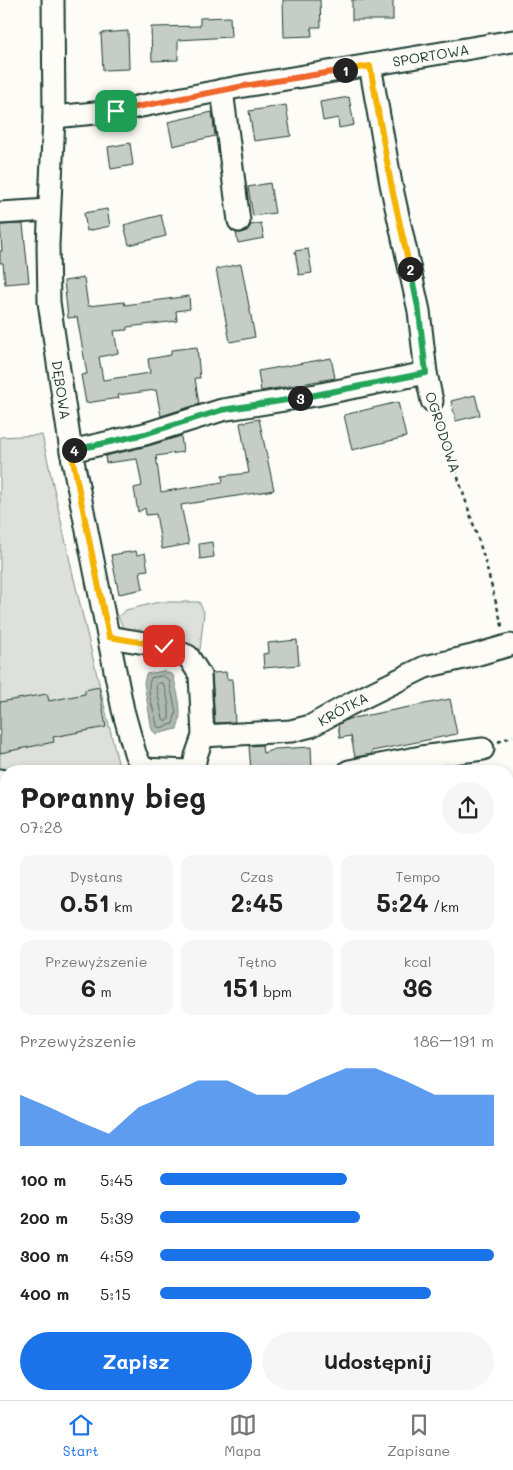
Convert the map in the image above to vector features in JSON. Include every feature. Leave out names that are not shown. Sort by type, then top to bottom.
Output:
[{"type":"street","name":"DĘBOWA","points":[[53,0],[54,117],[48,210],[49,302],[71,451],[123,710],[140,765]]},
{"type":"street","name":"SPORTOWA","points":[[54,117],[116,111],[222,90],[513,41]]},
{"type":"street","name":"OGRODOWA","points":[[370,66],[391,184],[419,312],[426,373],[432,401]]},
{"type":"street","points":[[222,90],[239,221]]},
{"type":"street","points":[[0,213],[48,210]]},
{"type":"street","points":[[71,451],[145,434],[222,410],[316,395],[426,373]]},
{"type":"street","points":[[109,637],[164,646],[188,656],[200,675],[203,736],[195,765]]},
{"type":"street","name":"KRÓTKA","points":[[203,736],[291,731],[311,726],[348,705],[425,667],[510,645]]},
{"type":"street","points":[[380,765],[421,757],[483,749]]},
{"type":"path","name":"OGRODOWA","points":[[432,401],[442,424],[483,554],[500,622],[510,645]]},
{"type":"shaded area","points":[[42,435],[119,765],[0,765],[0,437]]},
{"type":"shaded area","points":[[159,602],[199,602],[204,612],[200,650],[184,648],[124,629],[118,617],[126,610]]},
{"type":"water","points":[[163,671],[173,675],[180,716],[177,729],[156,734],[152,730],[144,683],[146,674]]},
{"type":"building","points":[[283,0],[320,0],[321,27],[311,27],[312,36],[284,37]]},
{"type":"building","points":[[352,0],[393,0],[393,20],[352,20]]},
{"type":"building","points":[[230,17],[231,37],[178,40],[178,60],[152,61],[151,27],[200,26],[200,18]]},
{"type":"building","points":[[128,31],[129,69],[103,70],[101,33]]},
{"type":"building","points":[[349,97],[354,125],[339,128],[338,118],[323,121],[320,102]]},
{"type":"building","points":[[286,105],[291,136],[254,141],[249,111]]},
{"type":"building","points":[[212,112],[215,136],[173,146],[168,122]]},
{"type":"building","points":[[130,143],[133,165],[111,169],[108,147]]},
{"type":"building","points":[[270,183],[275,213],[253,216],[248,187]]},
{"type":"building","points":[[107,209],[110,226],[87,231],[84,213]]},
{"type":"building","points":[[161,215],[166,236],[129,245],[124,225]]},
{"type":"building","points":[[261,223],[264,238],[238,243],[236,233],[247,231],[251,225]]},
{"type":"building","points":[[23,224],[29,282],[5,284],[3,263],[0,263],[0,251],[2,251],[0,225]]},
{"type":"building","points":[[308,249],[312,273],[299,275],[295,251]]},
{"type":"building","points":[[241,264],[255,337],[230,342],[216,269]]},
{"type":"building","points":[[84,278],[88,306],[124,302],[125,305],[189,296],[190,309],[176,311],[177,321],[127,327],[127,330],[114,331],[118,353],[99,357],[103,380],[150,373],[148,359],[171,355],[171,350],[197,347],[200,378],[195,378],[199,404],[161,416],[156,390],[118,395],[119,398],[86,403],[81,375],[87,374],[77,317],[68,318],[64,281]]},
{"type":"building","points":[[331,358],[335,378],[261,391],[258,371]]},
{"type":"building","points":[[475,395],[480,415],[456,421],[451,401]]},
{"type":"building","points":[[398,402],[406,437],[352,450],[344,415]]},
{"type":"building","points":[[259,419],[274,490],[181,505],[189,544],[162,549],[156,514],[146,515],[145,508],[138,512],[134,488],[142,486],[137,459],[106,463],[105,456],[181,436],[183,452],[156,456],[161,492],[223,482],[222,476],[249,473],[240,423]]},
{"type":"building","points":[[212,542],[214,557],[200,559],[199,544]]},
{"type":"building","points":[[136,551],[137,555],[145,553],[148,570],[140,571],[143,589],[119,594],[111,555]]},
{"type":"building","points":[[297,640],[299,665],[264,668],[263,654],[269,653],[268,643]]},
{"type":"building","points":[[226,672],[227,679],[232,679],[235,722],[215,723],[212,673]]},
{"type":"building","points":[[99,687],[106,727],[53,737],[54,742],[0,753],[0,702],[47,694],[49,701],[85,694],[85,690]]},
{"type":"building","points":[[450,699],[457,734],[372,751],[372,754],[355,757],[351,736],[340,738],[338,725],[348,719]]},
{"type":"building","points":[[262,745],[263,753],[275,749],[311,747],[312,765],[251,765],[249,746]]},
{"type":"route","points":[[116,111],[244,86],[370,66],[391,184],[419,312],[426,373],[316,395],[222,410],[145,434],[71,451],[109,637],[164,646]]}]
